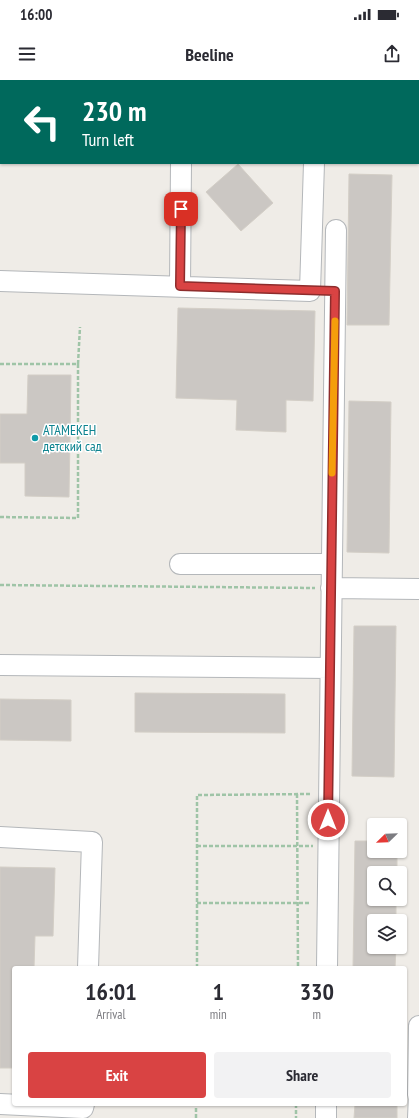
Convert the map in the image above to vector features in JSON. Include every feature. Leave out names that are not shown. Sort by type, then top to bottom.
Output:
[{"type":"lane","points":[[180,286],[182,164]]},
{"type":"lane","points":[[310,291],[314,164]]},
{"type":"lane","points":[[327,966],[336,230]]},
{"type":"lane","points":[[0,281],[335,291]]},
{"type":"lane","points":[[180,564],[331,564]]},
{"type":"lane","points":[[331,588],[419,589]]},
{"type":"lane","points":[[0,665],[330,668]]},
{"type":"lane","points":[[0,837],[92,842],[88,966]]},
{"type":"lane","points":[[418,1118],[419,1026]]},
{"type":"lane","points":[[0,1104],[12,1105]]},
{"type":"lane","points":[[42,1106],[83,1108],[84,1106]]},
{"type":"lane","points":[[326,1106],[326,1118]]},
{"type":"path","points":[[0,517],[78,518],[78,364],[80,327]]},
{"type":"path","points":[[0,364],[78,364]]},
{"type":"path","points":[[0,585],[331,588]]},
{"type":"path","points":[[197,966],[197,795],[329,793]]},
{"type":"path","points":[[297,794],[298,966]]},
{"type":"path","points":[[197,846],[328,846]]},
{"type":"path","points":[[197,903],[328,903]]},
{"type":"path","points":[[196,1106],[196,1118]]},
{"type":"path","points":[[296,1106],[296,1118]]},
{"type":"building","points":[[238,164],[273,203],[241,231],[206,192]]},
{"type":"building","points":[[349,174],[392,175],[389,325],[347,325]]},
{"type":"building","points":[[178,308],[315,311],[313,401],[286,400],[286,432],[236,430],[237,400],[176,398]]},
{"type":"building","name":"АТАМЕКЕН детский сад","points":[[28,375],[71,375],[69,497],[25,496],[25,463],[0,463],[0,414],[27,414]]},
{"type":"building","points":[[349,401],[391,402],[389,553],[347,552]]},
{"type":"building","points":[[354,626],[396,626],[394,777],[352,776]]},
{"type":"building","points":[[135,693],[285,694],[285,733],[135,732]]},
{"type":"building","points":[[0,699],[71,700],[71,741],[0,740]]},
{"type":"building","points":[[355,841],[367,841],[367,858],[397,858],[397,866],[367,866],[367,906],[396,906],[396,914],[367,914],[367,954],[396,954],[395,966],[353,966]]},
{"type":"building","points":[[0,867],[55,868],[53,936],[35,936],[34,966],[12,966],[12,1068],[0,1068]]},
{"type":"building","points":[[355,1106],[397,1106],[397,1118],[354,1118]]},
{"type":"slow traffic","points":[[332,473],[335,321]]},
{"type":"place","name":"АТАМЕКЕН детский сад","points":[[35,438]]},
{"type":"route","points":[[181,209],[180,286],[335,291],[328,820]]}]
